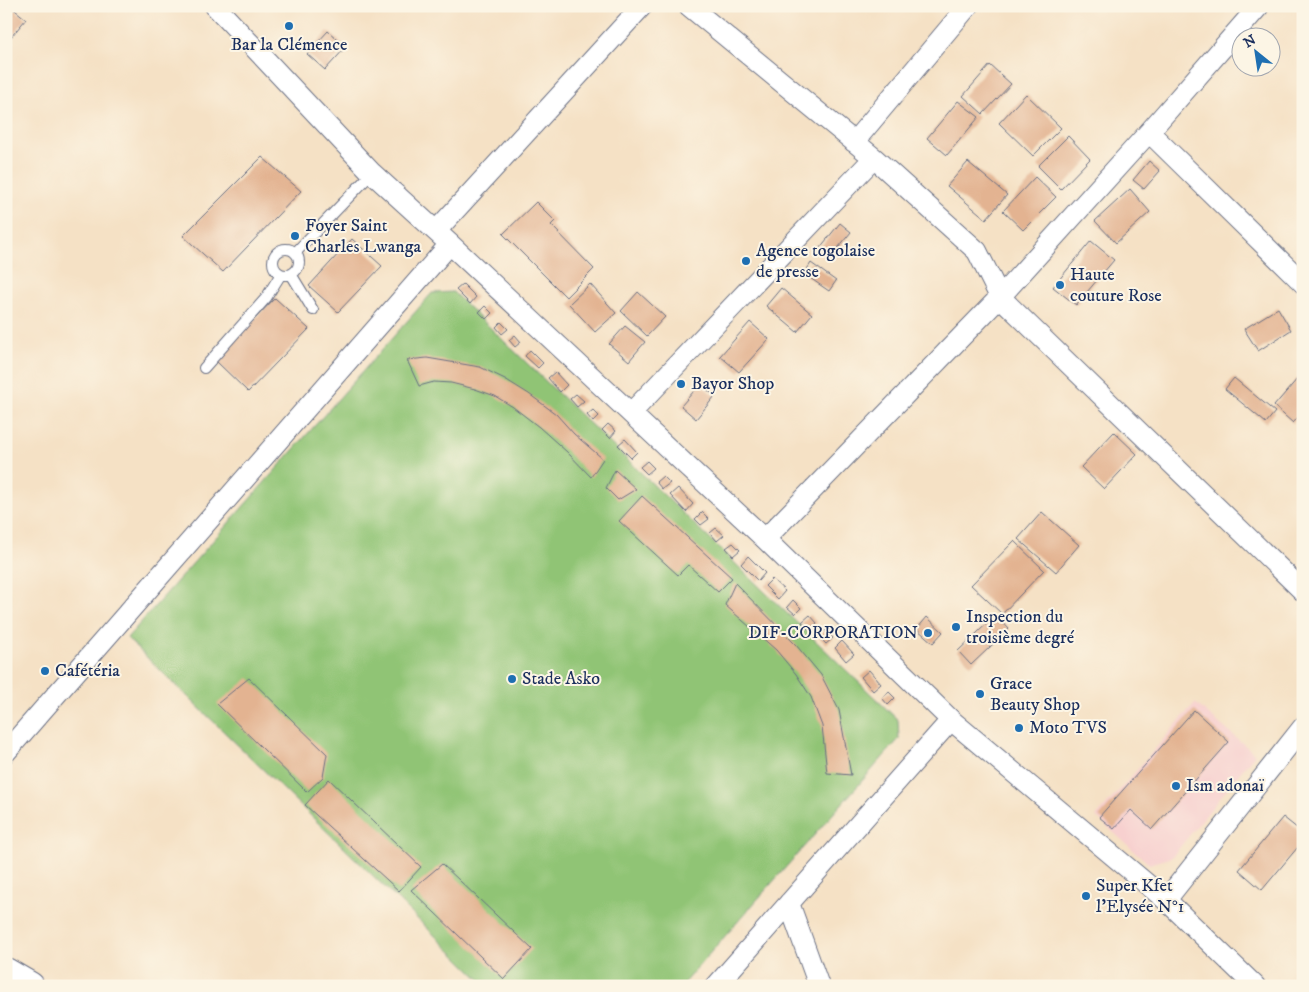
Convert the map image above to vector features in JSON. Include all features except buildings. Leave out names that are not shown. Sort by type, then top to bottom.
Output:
[{"type":"main road","points":[[6,972],[30,986]]},
{"type":"street","points":[[215,6],[372,173],[766,539],[951,720],[1166,900],[1254,986]]},
{"type":"street","points":[[6,752],[443,237],[642,6]]},
{"type":"street","points":[[689,6],[874,158],[977,251],[1000,297],[1303,591]]},
{"type":"street","points":[[854,142],[968,6]]},
{"type":"street","points":[[766,539],[1000,297],[1149,132],[1259,6]]},
{"type":"street","points":[[1149,132],[1303,283]]},
{"type":"street","points":[[631,413],[874,158]]},
{"type":"street","points":[[716,986],[951,720]]},
{"type":"street","points":[[1166,900],[1303,727]]},
{"type":"street","points":[[789,903],[819,986]]},
{"type":"lane","points":[[295,253],[372,173]]},
{"type":"lane","points":[[204,368],[286,274],[295,271],[299,262],[298,257],[291,250],[281,250],[274,257],[276,271],[286,274],[313,310]]},
{"type":"shaded area","name":"Ism adonaï","points":[[1195,703],[1255,754],[1172,857],[1149,864],[1096,817]]},
{"type":"green space","name":"Stade Asko","points":[[453,292],[898,720],[899,739],[681,986],[487,986],[127,638],[432,293]]},
{"type":"place","name":"Bar la Clémence","points":[[289,26]]},
{"type":"place","name":"Foyer Saint Charles Lwanga","points":[[295,236]]},
{"type":"place","name":"Agence togolaise de presse","points":[[746,261]]},
{"type":"place","name":"Haute couture Rose","points":[[1060,285]]},
{"type":"place","name":"Bayor Shop","points":[[681,384]]},
{"type":"place","name":"Inspection du troisième degré","points":[[956,627]]},
{"type":"place","name":"DIF-CORPORATION","points":[[928,633]]},
{"type":"place","name":"Cafétéria","points":[[45,671]]},
{"type":"place","name":"Stade Asko","points":[[512,679]]},
{"type":"place","name":"Grace Beauty Shop","points":[[980,694]]},
{"type":"place","name":"Moto TVS","points":[[1019,728]]},
{"type":"place","name":"Ism adonaï","points":[[1176,786]]},
{"type":"place","name":"Super Kfet l'Elysée N°1","points":[[1086,896]]}]
